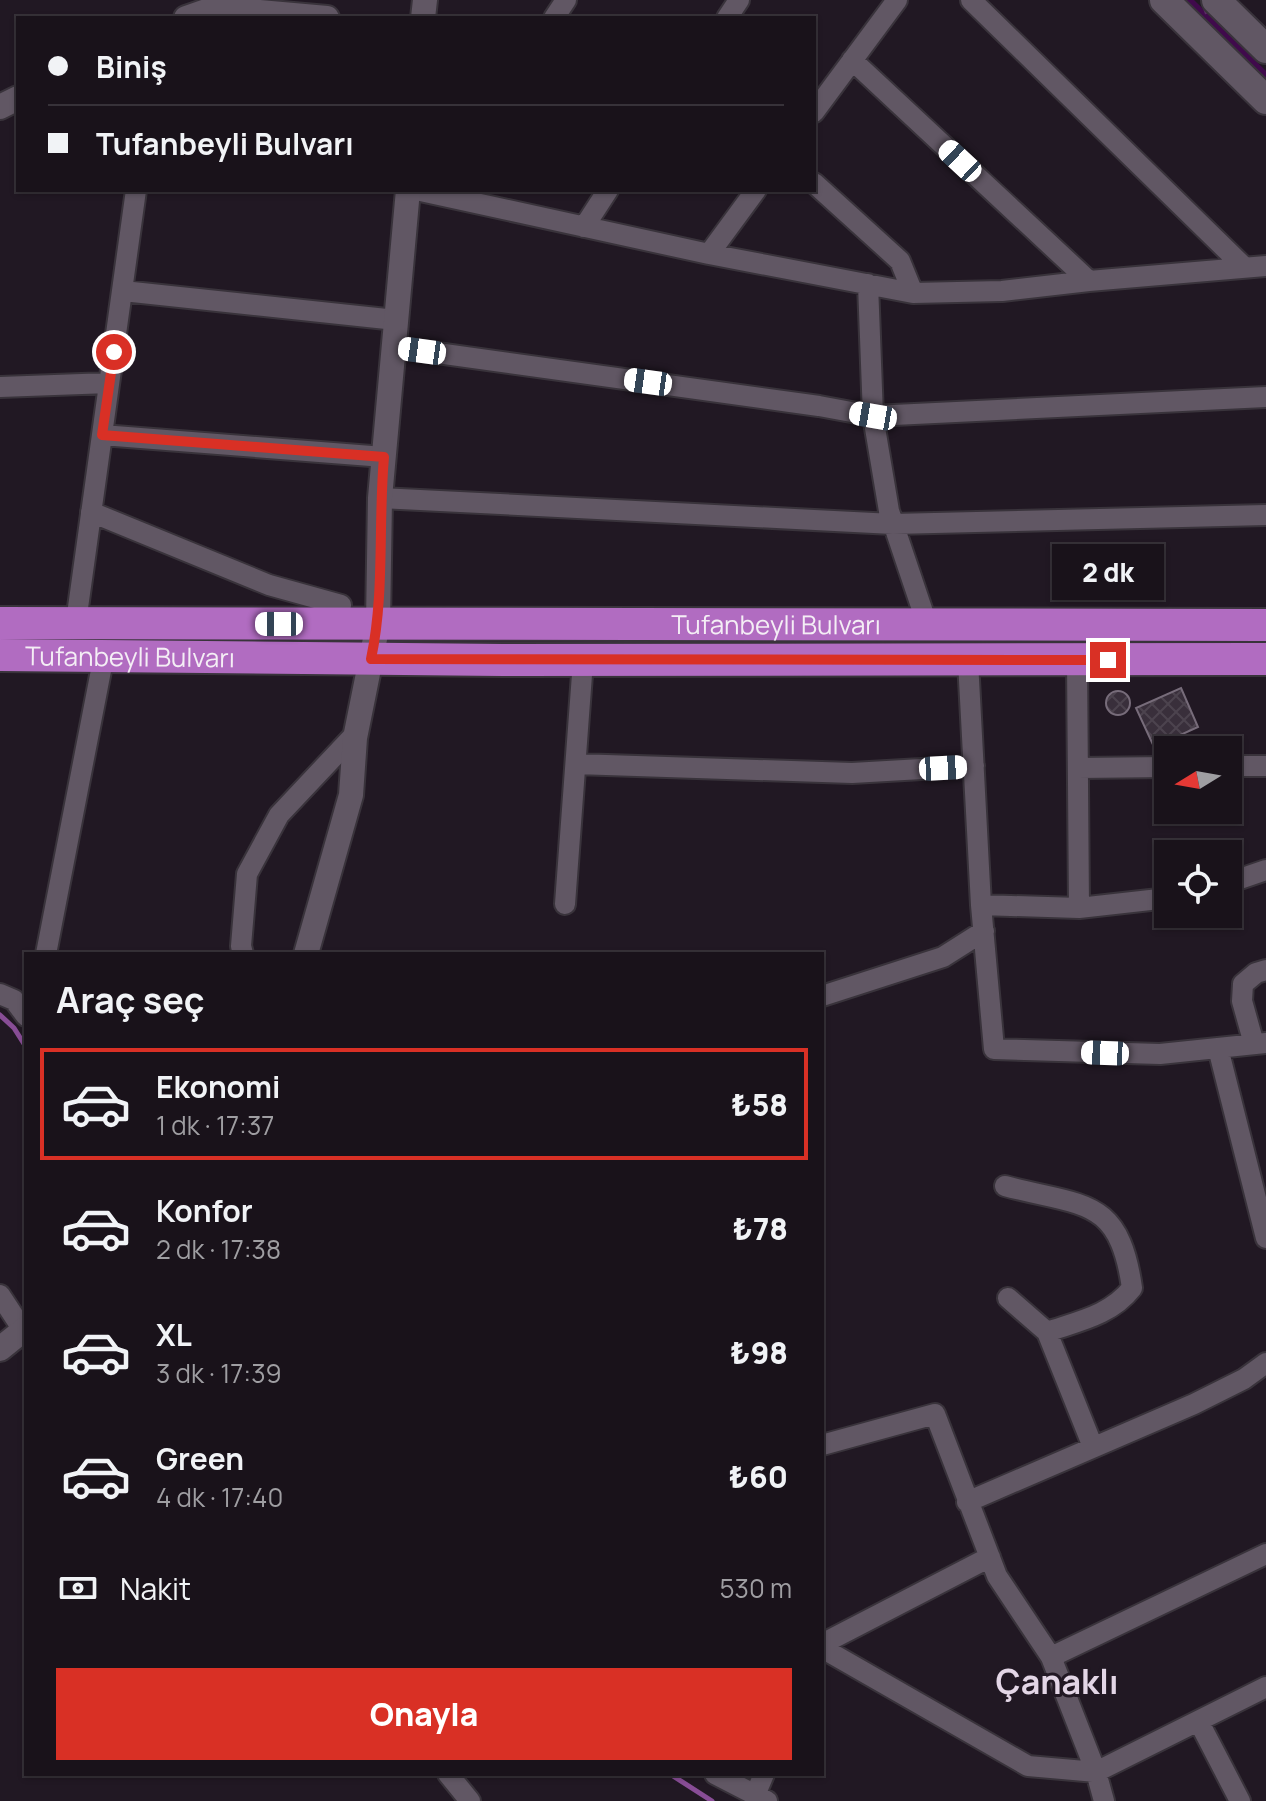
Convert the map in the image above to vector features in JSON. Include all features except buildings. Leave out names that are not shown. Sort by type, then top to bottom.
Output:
[{"type":"highway","name":"Tufanbeyli Bulvarı","points":[[0,623],[1266,625]]},
{"type":"highway","name":"Tufanbeyli Bulvarı","points":[[0,655],[583,661],[1266,659]]},
{"type":"main road","points":[[1164,0],[1266,100]]},
{"type":"main road","points":[[1216,0],[1266,49]]},
{"type":"street","points":[[816,109],[897,0]]},
{"type":"street","points":[[971,0],[1244,267]]},
{"type":"street","points":[[192,16],[215,8],[305,16]]},
{"type":"street","points":[[852,60],[1089,281]]},
{"type":"street","points":[[816,185],[900,261],[913,293]]},
{"type":"street","points":[[76,622],[136,192]]},
{"type":"street","points":[[307,952],[351,795],[357,732],[378,624],[380,498],[408,192]]},
{"type":"street","points":[[425,192],[709,254],[913,293],[1002,291],[1266,266]]},
{"type":"street","points":[[584,227],[607,192]]},
{"type":"street","points":[[709,254],[755,192]]},
{"type":"street","points":[[868,284],[873,416],[893,524],[927,624]]},
{"type":"street","points":[[123,291],[396,320]]},
{"type":"street","points":[[394,347],[873,416],[1266,397]]},
{"type":"street","points":[[0,387],[109,383]]},
{"type":"street","points":[[102,435],[384,457]]},
{"type":"street","points":[[380,498],[893,524],[1266,515]]},
{"type":"street","points":[[91,512],[269,585],[341,605],[337,624]]},
{"type":"street","points":[[46,952],[104,655]]},
{"type":"street","points":[[1077,660],[1079,908]]},
{"type":"street","points":[[565,904],[583,661]]},
{"type":"street","points":[[968,661],[981,905],[994,1049],[1160,1054],[1260,1044],[1242,1001],[1243,984],[1256,973],[1266,970]]},
{"type":"street","points":[[242,952],[247,874],[279,815],[357,732]]},
{"type":"street","points":[[576,764],[852,773],[974,766]]},
{"type":"street","points":[[1242,766],[1266,766]]},
{"type":"street","points":[[1078,768],[1154,767]]},
{"type":"street","points":[[1242,878],[1266,870]]},
{"type":"street","points":[[981,905],[1079,908],[1154,900]]},
{"type":"street","points":[[824,995],[943,957],[984,931]]},
{"type":"street","points":[[0,994],[14,1000],[24,1013]]},
{"type":"street","points":[[1218,1048],[1266,1238]]},
{"type":"street","points":[[1005,1186],[1094,1208],[1117,1229],[1128,1257],[1132,1288],[1120,1303],[1047,1332]]},
{"type":"street","points":[[0,1295],[24,1329],[0,1349]]},
{"type":"street","points":[[1008,1298],[1047,1332],[1093,1447]]},
{"type":"street","points":[[967,1502],[1194,1404],[1244,1379],[1266,1363]]},
{"type":"street","points":[[824,1444],[935,1414],[997,1576],[1051,1657],[1096,1772],[1104,1801]]},
{"type":"street","points":[[824,1645],[990,1557]]},
{"type":"street","points":[[1051,1657],[1264,1560]]},
{"type":"street","points":[[824,1647],[1028,1766],[1096,1772],[1266,1687]]},
{"type":"street","points":[[1199,1722],[1240,1801]]},
{"type":"street","points":[[450,1776],[470,1801]]},
{"type":"street","points":[[721,1776],[763,1789]]},
{"type":"green space","points":[[1183,0],[1194,0],[1266,71],[1266,81]]},
{"type":"green space","points":[[663,636],[1266,636],[1266,647],[388,643],[557,643]]},
{"type":"waterway","points":[[0,1015],[14,1028],[24,1044]]},
{"type":"waterway","points":[[673,1776],[712,1801]]},
{"type":"district","name":"Çanaklı","points":[[1057,1681]]},
{"type":"route","points":[[114,352],[102,435],[384,457],[380,498],[378,624],[371,659],[1108,660]]}]
